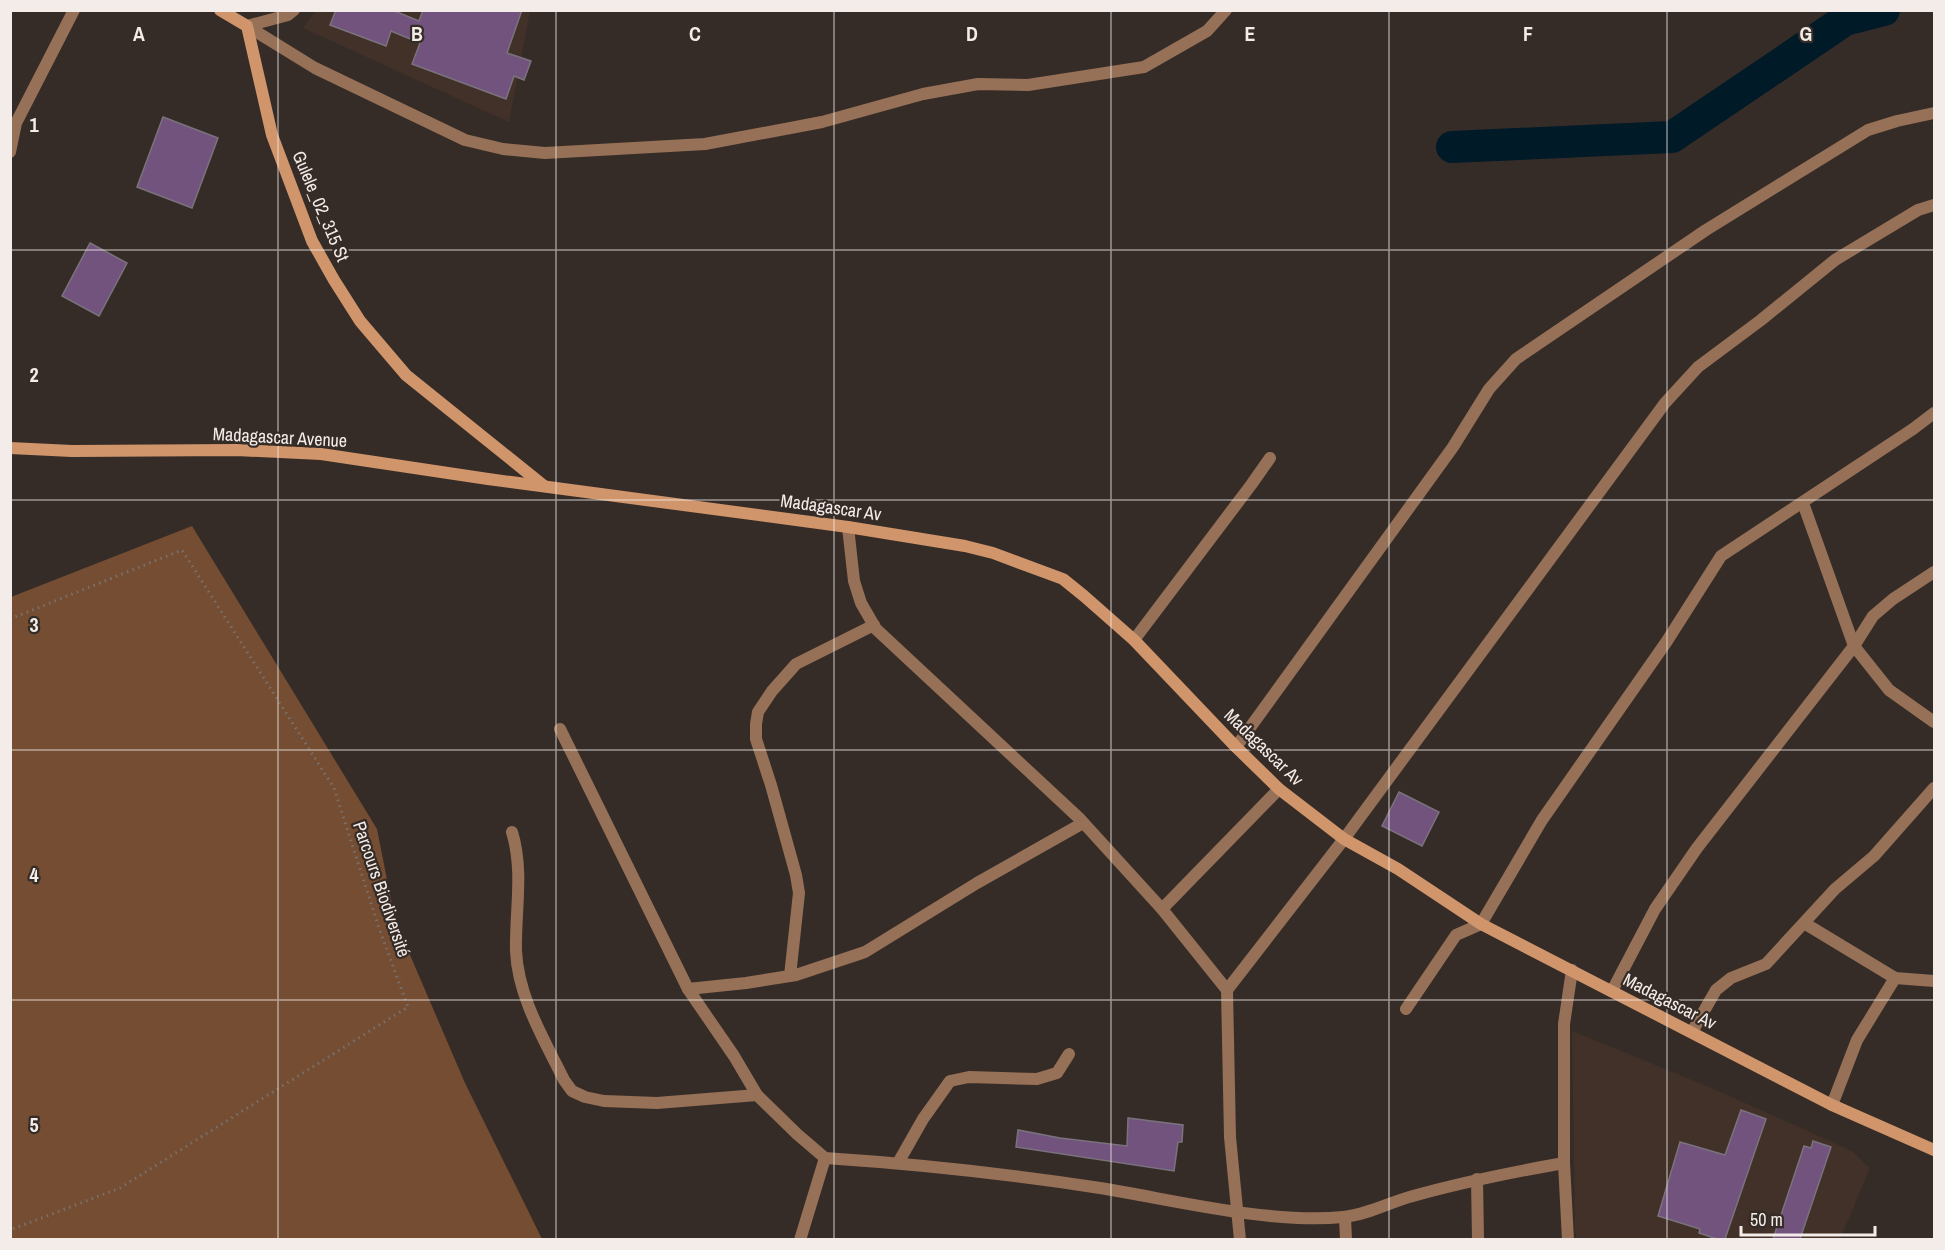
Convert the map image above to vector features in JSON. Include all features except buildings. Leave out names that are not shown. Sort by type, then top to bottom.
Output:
[{"type":"main road","points":[[220,10],[247,26]]},
{"type":"main road","name":"Gulele_02_315 St","points":[[247,26],[272,135],[312,241],[360,321],[406,375],[545,487]]},
{"type":"main road","name":"Madagascar Avenue","points":[[10,448],[72,452],[236,450],[321,454],[545,487]]},
{"type":"main road","name":"Madagascar Av","points":[[545,487],[848,527],[965,546],[993,553],[1063,579],[1134,640],[1279,789],[1344,839],[1398,869],[1481,924],[1832,1105],[1935,1150]]},
{"type":"street","points":[[10,152],[13,121],[74,10]]},
{"type":"street","points":[[247,26],[288,15],[294,10]]},
{"type":"street","points":[[247,26],[315,68],[465,141],[503,149],[545,153],[705,144],[822,122],[923,94],[978,84],[1028,85],[1144,66],[1207,31],[1226,10]]},
{"type":"street","points":[[1236,747],[1453,447],[1489,389],[1516,358],[1706,230],[1868,130],[1935,113]]},
{"type":"street","points":[[1227,990],[1344,839],[1665,403],[1698,367],[1835,260],[1917,210],[1935,205]]},
{"type":"street","points":[[1406,1009],[1456,935],[1481,924],[1542,820],[1666,641],[1721,556],[1913,429],[1935,412]]},
{"type":"street","points":[[1134,640],[1270,458]]},
{"type":"street","points":[[1803,503],[1854,646],[1889,690],[1935,722]]},
{"type":"street","points":[[848,527],[854,581],[861,603],[874,625],[1083,823],[1162,909],[1227,990],[1230,1137],[1240,1239]]},
{"type":"street","points":[[1612,991],[1655,909],[1697,848],[1854,646],[1874,616],[1893,599],[1935,572]]},
{"type":"street","points":[[790,976],[799,893],[771,785],[756,739],[758,712],[772,690],[796,664],[874,625]]},
{"type":"street","points":[[560,729],[688,989],[758,1095],[825,1158],[898,1163],[1098,1188],[1236,1211],[1281,1216],[1345,1217],[1477,1179],[1564,1163]]},
{"type":"street","points":[[1692,1032],[1716,990],[1731,978],[1766,964],[1835,889],[1874,856],[1935,788]]},
{"type":"street","points":[[1162,909],[1279,789]]},
{"type":"street","points":[[688,989],[790,976],[865,952],[977,883],[1083,823]]},
{"type":"street","points":[[512,832],[516,843],[519,893],[516,953],[526,1002],[564,1080],[572,1091],[585,1097],[604,1101],[657,1103],[758,1095]]},
{"type":"street","points":[[1804,923],[1895,978],[1935,981]]},
{"type":"street","points":[[1568,1239],[1564,1163],[1564,1024],[1572,970]]},
{"type":"street","points":[[1832,1105],[1857,1040],[1895,978]]},
{"type":"street","points":[[898,1163],[923,1119],[950,1080],[969,1077],[1037,1079],[1057,1073],[1069,1054]]},
{"type":"street","points":[[800,1239],[825,1158]]},
{"type":"street","points":[[1477,1179],[1478,1239]]},
{"type":"street","points":[[1345,1217],[1346,1239]]},
{"type":"path","name":"Parcours Biodiversité","points":[[10,620],[182,550],[334,788],[408,1007],[120,1188],[10,1230]]},
{"type":"shaded area","points":[[315,11],[530,11],[509,122],[303,28]]},
{"type":"shaded area","points":[[192,526],[377,829],[395,920],[465,1083],[542,1239],[11,1239],[11,597]]},
{"type":"shaded area","points":[[1572,1031],[1714,1089],[1852,1151],[1870,1168],[1840,1239],[1577,1239],[1575,1231]]},
{"type":"waterway","points":[[1452,147],[1672,137],[1845,20],[1884,10]]}]
